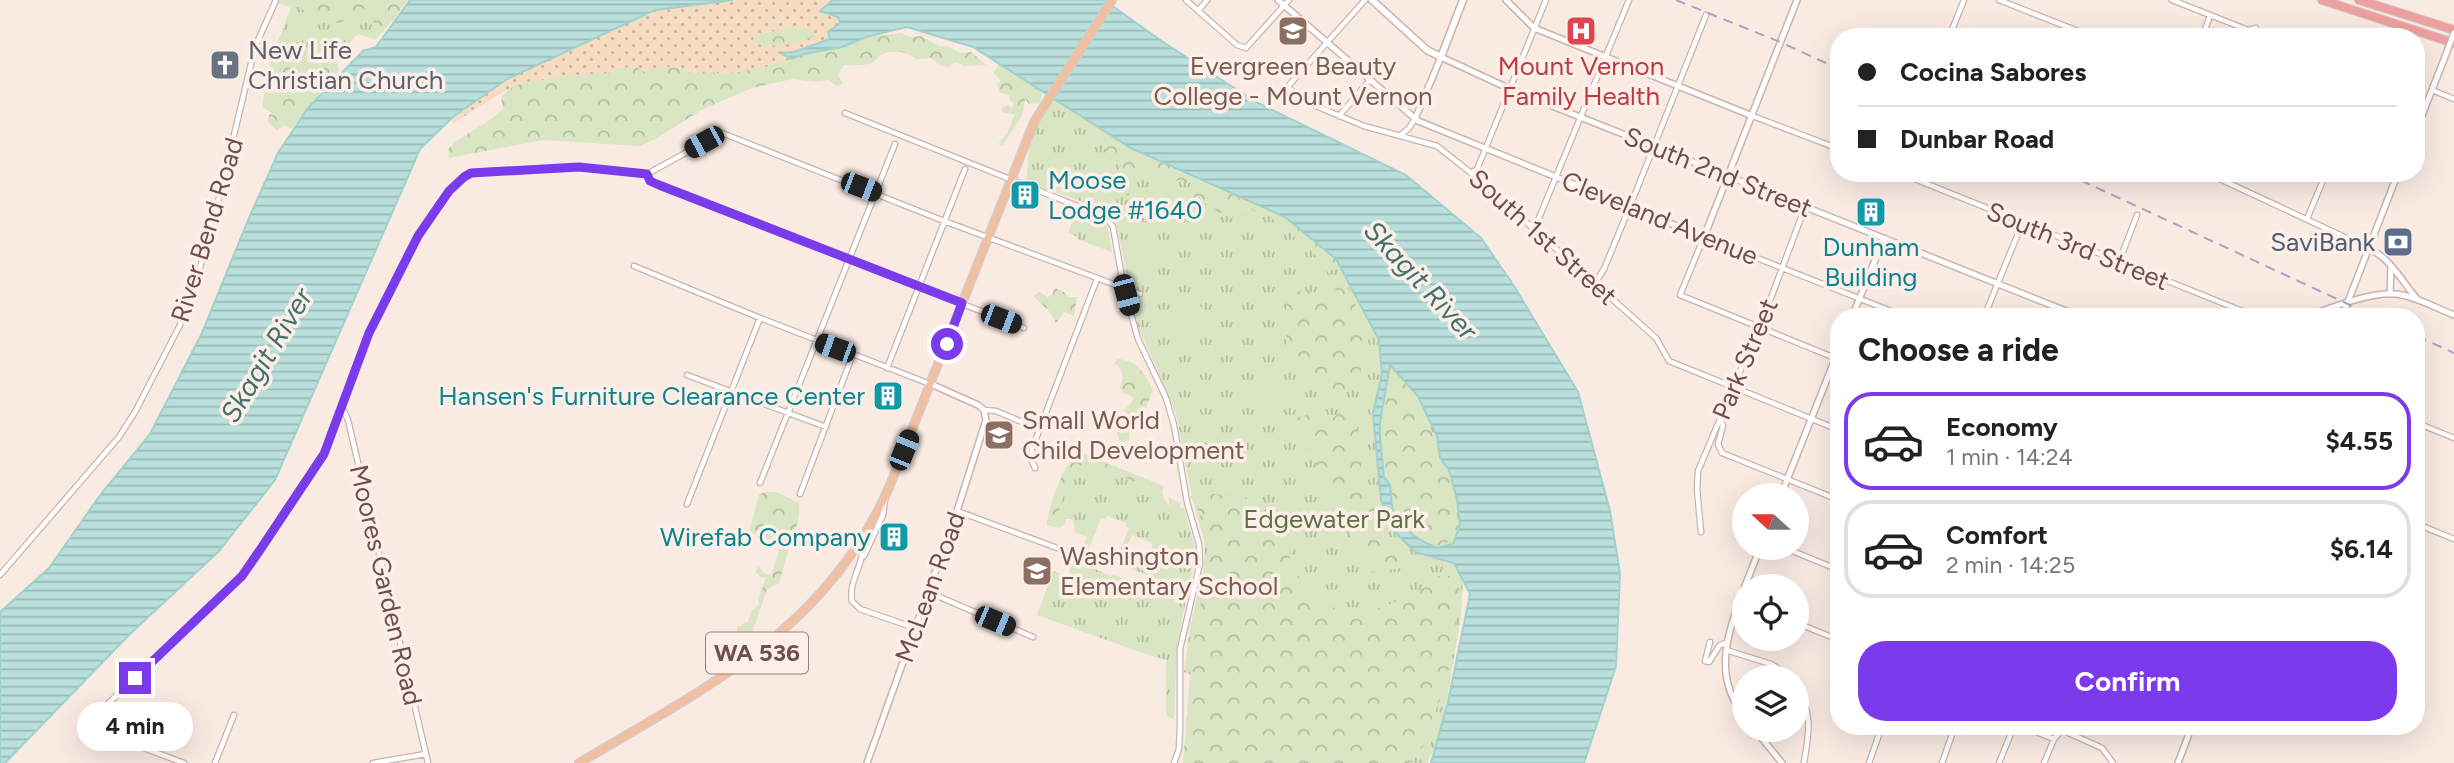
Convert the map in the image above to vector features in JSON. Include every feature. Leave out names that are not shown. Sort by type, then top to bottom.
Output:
[{"type":"highway","points":[[2322,0],[2408,28]]},
{"type":"highway","points":[[2358,0],[2454,31]]},
{"type":"highway","points":[[2425,34],[2454,43]]},
{"type":"main road","name":"WA 536","points":[[579,763],[753,656],[792,623],[833,578],[860,540],[885,495],[1034,122],[1112,0]]},
{"type":"main road","name":"South 2nd Street","points":[[1371,0],[1427,50],[1441,57]]},
{"type":"main road","points":[[1441,57],[1463,0]]},
{"type":"street","name":"River Bend Road","points":[[0,575],[119,437],[179,327],[192,295],[213,222],[256,47],[275,0]]},
{"type":"street","points":[[1186,0],[1237,45],[1244,47],[1248,46],[1286,3]]},
{"type":"street","points":[[1198,10],[1207,0]]},
{"type":"street","points":[[1278,0],[1286,3],[1327,43],[1415,119]]},
{"type":"street","points":[[1327,43],[1365,0]]},
{"type":"street","points":[[1506,0],[1534,28],[1830,146]]},
{"type":"street","points":[[1471,173],[1477,169],[1546,0]]},
{"type":"street","points":[[1534,230],[1629,0]]},
{"type":"street","points":[[1797,0],[1680,295],[1830,356]]},
{"type":"street","points":[[1953,28],[1964,0]]},
{"type":"street","points":[[1999,0],[2070,28]]},
{"type":"street","points":[[2172,0],[2243,28]]},
{"type":"street","points":[[1595,283],[1604,269],[1630,207],[1706,15]]},
{"type":"street","points":[[2205,28],[2210,16]]},
{"type":"street","points":[[2425,108],[2454,31]]},
{"type":"street","name":"South 1st Street","points":[[1327,43],[1288,88],[1311,104],[1339,116],[1364,126],[1437,146],[1445,151],[1656,338],[1670,361],[1734,388]]},
{"type":"street","points":[[1401,135],[1415,119],[1441,57]]},
{"type":"street","name":"South 2nd Street","points":[[1441,57],[1510,89],[2059,308]]},
{"type":"street","points":[[1339,116],[1370,80]]},
{"type":"street","points":[[2432,90],[2454,99]]},
{"type":"street","points":[[845,113],[1107,218],[1113,227],[1124,289],[1138,339],[1166,398],[1174,425],[1187,502],[1199,544],[1200,562],[1180,649],[1179,749],[1174,763]]},
{"type":"street","name":"Cleveland Avenue","points":[[1415,119],[1883,308]]},
{"type":"street","points":[[184,763],[95,730],[91,724],[93,718],[242,576],[324,454],[369,333],[418,236],[440,203],[464,177],[474,172],[579,167],[647,174],[722,133],[944,221],[1140,294]]},
{"type":"street","points":[[760,484],[895,144]]},
{"type":"street","points":[[887,368],[964,169]]},
{"type":"street","points":[[647,174],[650,181],[659,185],[1024,328]]},
{"type":"street","name":"South 3rd Street","points":[[1922,182],[2235,308]]},
{"type":"street","points":[[2227,182],[2387,258],[2420,302]]},
{"type":"street","points":[[2307,219],[2322,182]]},
{"type":"street","points":[[2345,308],[2394,182]]},
{"type":"street","name":"Park Street","points":[[1701,532],[1698,471],[1734,388],[1805,207]]},
{"type":"street","points":[[2119,262],[2137,215]]},
{"type":"street","points":[[1988,308],[2022,223]]},
{"type":"street","points":[[1856,308],[1884,239]]},
{"type":"street","points":[[634,266],[817,341],[931,384],[967,399],[984,410],[996,411],[1039,429]]},
{"type":"street","points":[[2390,294],[2392,267]]},
{"type":"street","points":[[1035,468],[1030,455],[1097,279]]},
{"type":"street","points":[[2334,308],[2370,296],[2399,294],[2454,314]]},
{"type":"street","points":[[687,504],[760,318]]},
{"type":"street","points":[[800,494],[853,354]]},
{"type":"street","points":[[1786,483],[1830,371]]},
{"type":"street","points":[[687,375],[826,427]]},
{"type":"street","points":[[1734,388],[1830,426]]},
{"type":"street","name":"Moores Garden Road","points":[[342,407],[348,420],[428,763]]},
{"type":"street","name":"McLean Road","points":[[867,763],[985,427],[984,410]]},
{"type":"street","points":[[1720,418],[1723,426],[1718,444],[1722,453],[1830,497]]},
{"type":"street","points":[[2425,426],[2454,438]]},
{"type":"street","points":[[885,495],[883,515],[862,560],[851,591],[852,601],[855,606],[915,628]]},
{"type":"street","points":[[957,511],[1068,552]]},
{"type":"street","points":[[2425,527],[2454,539]]},
{"type":"street","points":[[860,540],[863,543],[862,560]]},
{"type":"street","points":[[1810,558],[1830,566]]},
{"type":"street","points":[[927,592],[1033,637]]},
{"type":"street","points":[[1732,627],[1726,643],[1725,668],[1732,693]]},
{"type":"street","points":[[1809,628],[1830,636]]},
{"type":"street","points":[[1710,642],[1705,661],[1709,662],[1720,645],[1726,643]]},
{"type":"street","points":[[1726,650],[1773,665]]},
{"type":"street","points":[[215,763],[234,715]]},
{"type":"street","points":[[1869,763],[1879,735]]},
{"type":"street","points":[[1942,763],[1952,735]]},
{"type":"street","points":[[1999,763],[2010,735]]},
{"type":"street","points":[[2044,735],[2054,739]]},
{"type":"street","points":[[2045,763],[2058,735]]},
{"type":"street","points":[[2073,735],[2102,748],[2113,763]]},
{"type":"street","points":[[2178,763],[2189,735]]},
{"type":"street","points":[[1765,742],[1782,763]]},
{"type":"street","points":[[1804,763],[1807,742]]},
{"type":"street","points":[[373,763],[426,754]]},
{"type":"green space","points":[[280,0],[403,0],[397,16],[375,40],[358,34],[335,57],[324,59],[313,54],[305,57],[290,53],[271,59],[291,8],[278,3]]},
{"type":"green space","points":[[295,0],[408,0],[382,33],[363,8],[345,21],[329,23],[323,22],[324,13],[305,12]]},
{"type":"green space","points":[[792,27],[809,29],[815,35],[785,45],[754,43],[753,38],[756,35]]},
{"type":"green space","points":[[901,33],[910,37],[921,36],[960,53],[971,52],[986,65],[964,66],[955,62],[949,67],[942,66],[931,58],[916,59],[905,53],[891,52],[868,64],[844,65],[838,75],[843,83],[838,86],[828,80],[817,82],[792,79],[752,88],[703,109],[640,146],[543,140],[449,158],[448,149],[503,109],[501,97],[509,89],[535,80],[610,73],[613,68],[636,67],[645,72],[668,67],[691,73],[707,71],[723,74],[761,68],[804,54],[855,43],[866,37]]},
{"type":"green space","points":[[290,53],[305,57],[312,54],[324,59],[335,57],[339,70],[291,129],[285,125],[277,130],[268,122],[272,113],[262,107],[271,59]]},
{"type":"green space","points":[[999,63],[1042,95],[1040,103],[1029,104],[1025,99],[1022,116],[1002,146],[999,143],[1007,133],[1015,114],[1003,113],[1001,108],[1008,105],[1012,109],[1014,104],[1009,99],[1010,95],[999,92],[997,85],[1001,81],[994,73]]},
{"type":"green space","name":"Edgewater Park","points":[[1049,95],[1131,148],[1265,203],[1288,218],[1327,249],[1394,336],[1467,503],[1461,616],[1441,735],[1427,763],[1413,763],[1184,672],[1190,628],[1204,567],[1205,544],[1192,497],[1176,413],[1138,326],[1114,213],[1026,182],[1031,129]]},
{"type":"green space","points":[[1113,136],[1131,148],[1285,217],[1336,260],[1336,267],[1328,273],[1311,250],[1302,247],[1289,230],[1270,217],[1207,191],[1202,182],[1175,182],[1165,177],[1167,172],[1162,169],[1157,171],[1140,164],[1127,200],[1128,191],[1119,188],[1109,188],[1090,195],[1077,188],[1077,182],[1094,187],[1098,183],[1095,176],[1097,174],[1105,177],[1111,174],[1112,181],[1121,176],[1118,160],[1107,152],[1103,143],[1103,140]]},
{"type":"green space","points":[[1179,188],[1245,212],[1246,217],[1242,219],[1234,216],[1230,219],[1223,212],[1219,213],[1197,199],[1170,194],[1173,189]]},
{"type":"green space","points":[[1077,208],[1106,220],[1112,252],[1068,233]]},
{"type":"green space","points":[[1141,228],[1154,236],[1156,244],[1151,257],[1136,260],[1123,243]]},
{"type":"green space","points":[[1343,277],[1365,326],[1360,378],[1332,399],[1310,364],[1286,348],[1286,295],[1307,289],[1323,302],[1333,303],[1337,295],[1333,280]]},
{"type":"green space","points":[[1055,288],[1068,297],[1077,297],[1074,316],[1064,312],[1056,323],[1048,310],[1033,296],[1040,292],[1047,297],[1052,295]]},
{"type":"green space","points":[[1197,304],[1207,314],[1202,330],[1198,334],[1177,327],[1183,305]]},
{"type":"green space","points":[[1118,359],[1136,365],[1153,390],[1142,418],[1133,420],[1129,426],[1129,439],[1123,443],[1117,433],[1126,413],[1124,410],[1133,397],[1120,388],[1122,374],[1114,363]]},
{"type":"green space","points":[[1390,367],[1416,397],[1434,437],[1439,459],[1448,471],[1459,525],[1452,541],[1437,546],[1424,541],[1395,514],[1390,483],[1385,476],[1381,421],[1388,396]]},
{"type":"green space","points":[[1263,379],[1273,382],[1281,391],[1273,416],[1248,408],[1244,400],[1246,389],[1254,381]]},
{"type":"green space","points":[[1342,409],[1355,418],[1363,480],[1401,568],[1369,573],[1294,418],[1308,415],[1327,425]]},
{"type":"green space","points":[[1079,452],[1164,486],[1162,493],[1119,475],[1078,466],[1065,490],[1059,511],[1066,519],[1064,525],[1059,528],[1047,525],[1058,485],[1068,465]]},
{"type":"green space","points":[[1083,465],[1092,471],[1119,475],[1162,493],[1170,506],[1168,497],[1180,503],[1180,508],[1184,508],[1196,551],[1177,645],[1174,720],[1166,715],[1166,660],[1037,615],[1053,571],[1069,576],[1070,566],[1065,564],[1072,559],[1111,576],[1112,574],[1178,598],[1173,585],[1123,566],[1125,561],[1137,564],[1141,553],[1148,556],[1153,543],[1132,535],[1128,544],[1131,547],[1126,545],[1122,563],[1117,559],[1129,528],[1126,523],[1107,516],[1105,519],[1101,518],[1086,556],[1076,552],[1079,548],[1082,549],[1087,537],[1075,532],[1074,521],[1066,519],[1059,511],[1065,490],[1078,466]]},
{"type":"green space","points":[[776,492],[799,503],[798,519],[790,540],[787,544],[783,543],[788,552],[779,583],[767,589],[751,636],[745,637],[737,633],[737,627],[748,622],[751,611],[759,605],[758,599],[766,578],[760,577],[756,572],[758,566],[765,574],[772,574],[781,543],[749,532],[759,495]]},
{"type":"green space","points":[[1205,493],[1257,499],[1296,525],[1288,564],[1323,605],[1360,614],[1414,596],[1438,576],[1460,576],[1456,627],[1447,677],[1426,730],[1424,745],[1409,763],[1183,763],[1192,653],[1206,554],[1212,535],[1190,496]]},
{"type":"sand","points":[[733,0],[833,0],[821,11],[838,17],[840,23],[828,32],[830,39],[796,52],[781,53],[792,59],[761,68],[723,74],[707,71],[691,73],[668,67],[645,72],[636,67],[614,68],[611,73],[572,75],[523,83],[506,90],[452,124],[454,116],[507,79],[655,10]],"holes":[[[792,27],[809,29],[815,35],[794,43],[769,46],[754,43],[753,38],[756,35]]]},
{"type":"water","name":"Skagit River","points":[[410,0],[733,0],[655,10],[507,79],[454,116],[420,149],[275,480],[219,551],[129,635],[5,763],[0,763],[0,612],[49,568],[101,494],[150,434],[202,333],[278,153],[308,108],[363,51],[376,47]]},
{"type":"water","name":"Skagit River","points":[[833,0],[1104,0],[1256,102],[1406,175],[1481,238],[1514,286],[1578,392],[1610,511],[1620,573],[1616,666],[1584,763],[1431,763],[1448,702],[1470,594],[1454,563],[1415,552],[1395,532],[1381,500],[1373,413],[1382,374],[1379,340],[1336,259],[1285,217],[1131,148],[973,47],[907,27],[792,59],[780,53],[794,52],[830,39],[828,32],[840,23],[838,17],[820,11]],"holes":[[[1390,365],[1418,396],[1437,436],[1440,458],[1449,470],[1457,499],[1460,525],[1453,544],[1437,548],[1413,535],[1393,514],[1390,485],[1384,477],[1380,422]]]},
{"type":"railway","points":[[1676,0],[1830,65]]},
{"type":"railway","points":[[2084,182],[2357,308]]},
{"type":"railway","points":[[2425,340],[2454,353]]},
{"type":"place","name":"Evergreen Beauty College - Mount Vernon","points":[[1293,31]]},
{"type":"place","name":"Mount Vernon Family Health","points":[[1581,31]]},
{"type":"place","name":"New Life Christian Church","points":[[225,65]]},
{"type":"place","name":"Moose Lodge #1640","points":[[1025,195]]},
{"type":"place","name":"Dunham Building","points":[[1871,212]]},
{"type":"place","name":"SaviBank","points":[[2398,242]]},
{"type":"place","name":"Hansen's Furniture Clearance Center","points":[[888,396]]},
{"type":"place","name":"Small World Child Development","points":[[999,435]]},
{"type":"place","name":"Wirefab Company","points":[[894,537]]},
{"type":"place","name":"Washington Elementary School","points":[[1037,571]]},
{"type":"route","points":[[135,678],[242,576],[324,454],[369,333],[418,236],[449,191],[471,173],[579,167],[647,174],[650,181],[659,185],[962,303],[947,344]]}]
